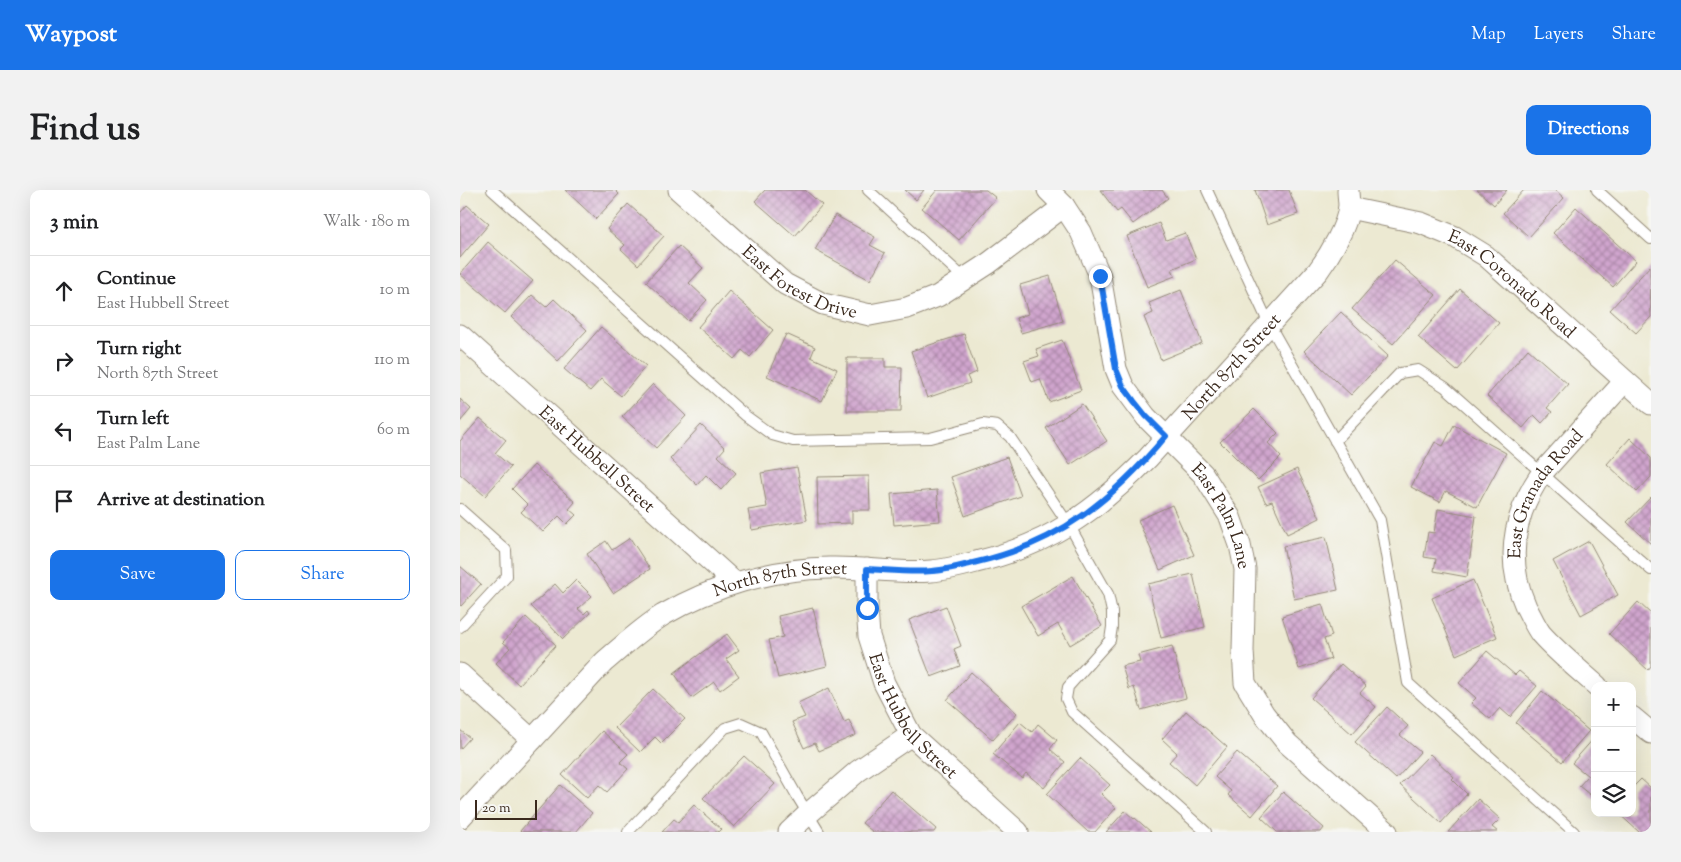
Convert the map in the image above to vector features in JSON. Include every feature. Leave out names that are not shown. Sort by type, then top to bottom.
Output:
[{"type":"street","name":"East Forest Drive","points":[[679,190],[785,284],[823,304],[870,314],[907,308],[938,296],[989,263],[1064,206]]},
{"type":"street","name":"East Palm Lane","points":[[1048,190],[1064,206],[1081,232],[1100,276],[1116,369],[1123,386],[1146,416],[1203,474],[1230,517],[1240,545],[1245,569],[1243,651],[1245,683],[1264,714],[1287,742],[1387,832]]},
{"type":"street","name":"North 87th Street","points":[[460,818],[604,662],[629,640],[663,616],[708,593],[761,576],[799,570],[829,568],[932,571],[960,566],[996,558],[1025,547],[1069,525],[1120,487],[1306,286],[1329,256],[1340,235],[1348,199]]},
{"type":"street","name":"East Coronado Road","points":[[1348,199],[1455,237],[1486,256],[1651,404]]},
{"type":"street","name":"East Hubbell Street","points":[[460,335],[735,583]]},
{"type":"street","name":"East Granada Road","points":[[1593,682],[1540,632],[1522,598],[1515,558],[1515,532],[1530,490],[1542,473],[1625,381]]},
{"type":"street","name":"East Hubbell Street","points":[[867,569],[869,636],[884,682],[911,735],[1018,832]]},
{"type":"street","points":[[460,674],[532,740]]},
{"type":"street","points":[[1636,720],[1651,733]]},
{"type":"street","points":[[789,832],[858,771],[911,735]]},
{"type":"lane","points":[[492,190],[746,416],[772,435],[793,442],[930,438],[983,424],[996,426],[1010,437],[1069,525],[1108,594],[1112,612],[1110,640],[1068,687],[1066,699],[1069,706],[1072,712],[1206,832]]},
{"type":"lane","points":[[868,190],[965,278]]},
{"type":"lane","points":[[1207,190],[1269,324],[1380,520],[1408,683],[1574,832]]},
{"type":"lane","points":[[1597,190],[1651,239]]},
{"type":"lane","points":[[1335,441],[1400,373],[1418,370],[1445,387],[1651,570]]},
{"type":"lane","points":[[460,509],[506,550],[507,576],[460,627]]},
{"type":"lane","points":[[628,832],[725,728],[741,723],[761,732],[819,832]]},
{"type":"building","points":[[565,190],[615,190],[619,194],[596,219]]},
{"type":"building","points":[[765,190],[805,190],[822,205],[795,236],[755,201]]},
{"type":"building","points":[[905,190],[924,190],[916,200]]},
{"type":"building","points":[[937,190],[986,190],[996,198],[959,240],[922,208]]},
{"type":"building","points":[[1100,190],[1162,190],[1168,198],[1133,224],[1121,209],[1117,212]]},
{"type":"building","points":[[1255,190],[1289,190],[1298,214],[1267,225]]},
{"type":"building","points":[[1477,190],[1507,190],[1494,205]]},
{"type":"building","points":[[1524,190],[1555,190],[1564,198],[1529,237],[1503,213]]},
{"type":"building","points":[[628,204],[664,236],[638,265],[621,249],[625,245],[607,229]]},
{"type":"building","points":[[467,205],[489,224],[460,258],[460,213]]},
{"type":"building","points":[[1576,207],[1636,261],[1613,287],[1553,233]]},
{"type":"building","points":[[835,215],[875,237],[870,245],[885,253],[870,280],[815,250]]},
{"type":"building","points":[[1159,223],[1166,240],[1185,233],[1196,259],[1172,269],[1175,276],[1147,287],[1127,236]]},
{"type":"building","points":[[488,242],[533,281],[505,313],[460,274]]},
{"type":"building","points":[[679,246],[703,268],[689,283],[707,300],[688,321],[646,282]]},
{"type":"building","points":[[1395,260],[1436,295],[1393,344],[1352,309]]},
{"type":"building","points":[[1650,266],[1651,317],[1636,333],[1610,310]]},
{"type":"building","points":[[1050,276],[1063,321],[1021,333],[1016,318],[1028,314],[1020,285]]},
{"type":"building","points":[[1460,289],[1499,323],[1457,371],[1418,337]]},
{"type":"building","points":[[1181,290],[1202,343],[1161,360],[1144,317],[1153,313],[1149,303]]},
{"type":"building","points":[[729,291],[773,330],[750,357],[742,350],[734,359],[698,327]]},
{"type":"building","points":[[532,295],[546,307],[554,299],[587,330],[558,361],[511,317]]},
{"type":"building","points":[[1341,312],[1388,356],[1351,395],[1304,351]]},
{"type":"building","points":[[601,327],[646,366],[621,396],[601,379],[590,391],[564,369]]},
{"type":"building","points":[[786,334],[815,347],[811,357],[837,369],[822,401],[767,376]]},
{"type":"building","points":[[964,334],[977,372],[967,376],[970,383],[927,398],[911,351]]},
{"type":"building","points":[[1062,340],[1081,390],[1049,402],[1040,379],[1032,382],[1024,361],[1039,356],[1036,349]]},
{"type":"building","points":[[1528,349],[1568,384],[1547,408],[1552,412],[1542,423],[1534,415],[1523,428],[1487,396]]},
{"type":"building","points":[[847,358],[885,358],[885,367],[902,367],[901,411],[847,411]]},
{"type":"building","points":[[653,384],[686,416],[656,448],[622,417]]},
{"type":"building","points":[[460,399],[471,409],[460,422]]},
{"type":"building","points":[[1082,404],[1107,441],[1070,465],[1046,428]]},
{"type":"building","points":[[1254,409],[1278,433],[1268,443],[1281,457],[1258,480],[1220,442]]},
{"type":"building","points":[[480,418],[506,440],[495,453],[511,467],[485,496],[460,474],[460,441]]},
{"type":"building","points":[[701,425],[725,448],[718,456],[736,473],[721,490],[706,475],[697,485],[670,459]]},
{"type":"building","points":[[1454,425],[1506,453],[1477,507],[1446,491],[1440,502],[1411,487],[1435,442],[1443,446]]},
{"type":"building","points":[[1630,438],[1651,458],[1651,477],[1637,492],[1607,464]]},
{"type":"building","points":[[1007,457],[1021,496],[965,516],[951,477]]},
{"type":"building","points":[[534,465],[575,502],[569,509],[576,515],[567,524],[559,516],[543,532],[521,512],[528,505],[512,489]]},
{"type":"building","points":[[797,467],[807,520],[752,530],[748,510],[767,507],[761,473]]},
{"type":"building","points":[[1297,469],[1320,518],[1287,534],[1272,501],[1266,503],[1258,487]]},
{"type":"building","points":[[869,476],[870,510],[852,510],[852,523],[818,524],[817,477]]},
{"type":"building","points":[[937,490],[940,521],[894,525],[891,494]]},
{"type":"building","points":[[1651,497],[1651,544],[1627,522]]},
{"type":"building","points":[[1172,505],[1194,555],[1160,570],[1138,520]]},
{"type":"building","points":[[1438,509],[1476,516],[1467,577],[1434,571],[1436,559],[1424,557],[1428,532],[1434,533]]},
{"type":"building","points":[[1326,537],[1338,590],[1294,599],[1283,546]]},
{"type":"building","points":[[630,538],[650,569],[613,593],[587,554],[606,541],[612,550]]},
{"type":"building","points":[[1589,541],[1618,595],[1581,615],[1553,561]]},
{"type":"building","points":[[460,566],[481,584],[461,606],[460,605]]},
{"type":"building","points":[[1193,574],[1205,627],[1161,638],[1148,584]]},
{"type":"building","points":[[1073,576],[1102,626],[1070,645],[1058,624],[1038,636],[1021,606]]},
{"type":"building","points":[[576,580],[592,596],[578,609],[584,614],[588,610],[590,613],[563,639],[531,606],[555,584],[563,593]]},
{"type":"building","points":[[1473,580],[1497,637],[1456,655],[1432,598]]},
{"type":"building","points":[[1638,602],[1651,614],[1651,666],[1648,670],[1609,634]]},
{"type":"building","points":[[1322,604],[1332,636],[1324,639],[1331,659],[1299,669],[1282,616]]},
{"type":"building","points":[[946,606],[961,646],[954,649],[960,666],[931,677],[909,620]]},
{"type":"building","points":[[813,608],[827,666],[778,678],[769,640],[783,637],[778,616]]},
{"type":"building","points":[[526,617],[556,645],[519,685],[496,663],[510,648],[503,642]]},
{"type":"building","points":[[727,634],[739,650],[726,659],[739,676],[720,690],[714,682],[692,698],[674,673]]},
{"type":"building","points":[[1172,646],[1186,698],[1141,710],[1134,687],[1129,689],[1122,666],[1140,662],[1138,655]]},
{"type":"building","points":[[1487,651],[1515,675],[1519,671],[1537,686],[1510,717],[1500,708],[1490,719],[1471,703],[1476,698],[1459,683]]},
{"type":"building","points":[[1341,664],[1366,686],[1360,693],[1376,707],[1352,734],[1311,698]]},
{"type":"building","points":[[971,672],[1017,713],[993,740],[947,700]]},
{"type":"building","points":[[829,688],[844,722],[849,720],[856,735],[819,751],[815,743],[804,748],[792,722],[805,717],[798,703]]},
{"type":"building","points":[[653,689],[685,719],[661,743],[655,737],[640,752],[615,728]]},
{"type":"building","points":[[1542,691],[1589,731],[1562,762],[1516,723]]},
{"type":"building","points":[[1387,707],[1408,726],[1400,735],[1420,752],[1396,779],[1355,742]]},
{"type":"building","points":[[1186,711],[1227,747],[1195,785],[1169,762],[1177,753],[1162,739]]},
{"type":"building","points":[[1020,722],[1032,732],[1038,724],[1057,740],[1050,749],[1065,762],[1044,788],[1026,773],[1022,778],[993,754]]},
{"type":"building","points":[[460,730],[470,738],[460,749]]},
{"type":"building","points":[[602,731],[628,754],[620,762],[628,769],[607,792],[599,785],[587,798],[562,775]]},
{"type":"building","points":[[1591,742],[1591,796],[1579,786],[1588,776],[1572,763]]},
{"type":"building","points":[[1237,752],[1277,786],[1252,816],[1228,795],[1231,791],[1215,777]]},
{"type":"building","points":[[1430,754],[1454,777],[1452,779],[1467,794],[1441,823],[1400,785]]},
{"type":"building","points":[[744,756],[775,784],[734,827],[703,798]]},
{"type":"building","points":[[1080,758],[1110,785],[1101,794],[1116,808],[1095,832],[1088,832],[1047,794]]},
{"type":"building","points":[[1641,779],[1651,788],[1651,832],[1639,832],[1622,817],[1636,817],[1636,784]]},
{"type":"building","points":[[560,785],[592,813],[576,832],[521,832],[520,831]]},
{"type":"building","points":[[891,790],[936,829],[934,832],[873,832],[862,823]]},
{"type":"building","points":[[1283,792],[1324,828],[1321,832],[1277,832],[1261,817]]},
{"type":"building","points":[[1478,799],[1500,819],[1492,827],[1498,832],[1448,832]]},
{"type":"building","points":[[694,805],[721,829],[718,832],[662,832],[674,819],[678,822]]},
{"type":"building","points":[[1125,811],[1135,818],[1151,832],[1106,832]]},
{"type":"route","points":[[867,608],[867,569],[932,571],[996,558],[1025,547],[1054,534],[1090,511],[1120,487],[1166,436],[1146,416],[1123,386],[1116,369],[1100,276]]}]
